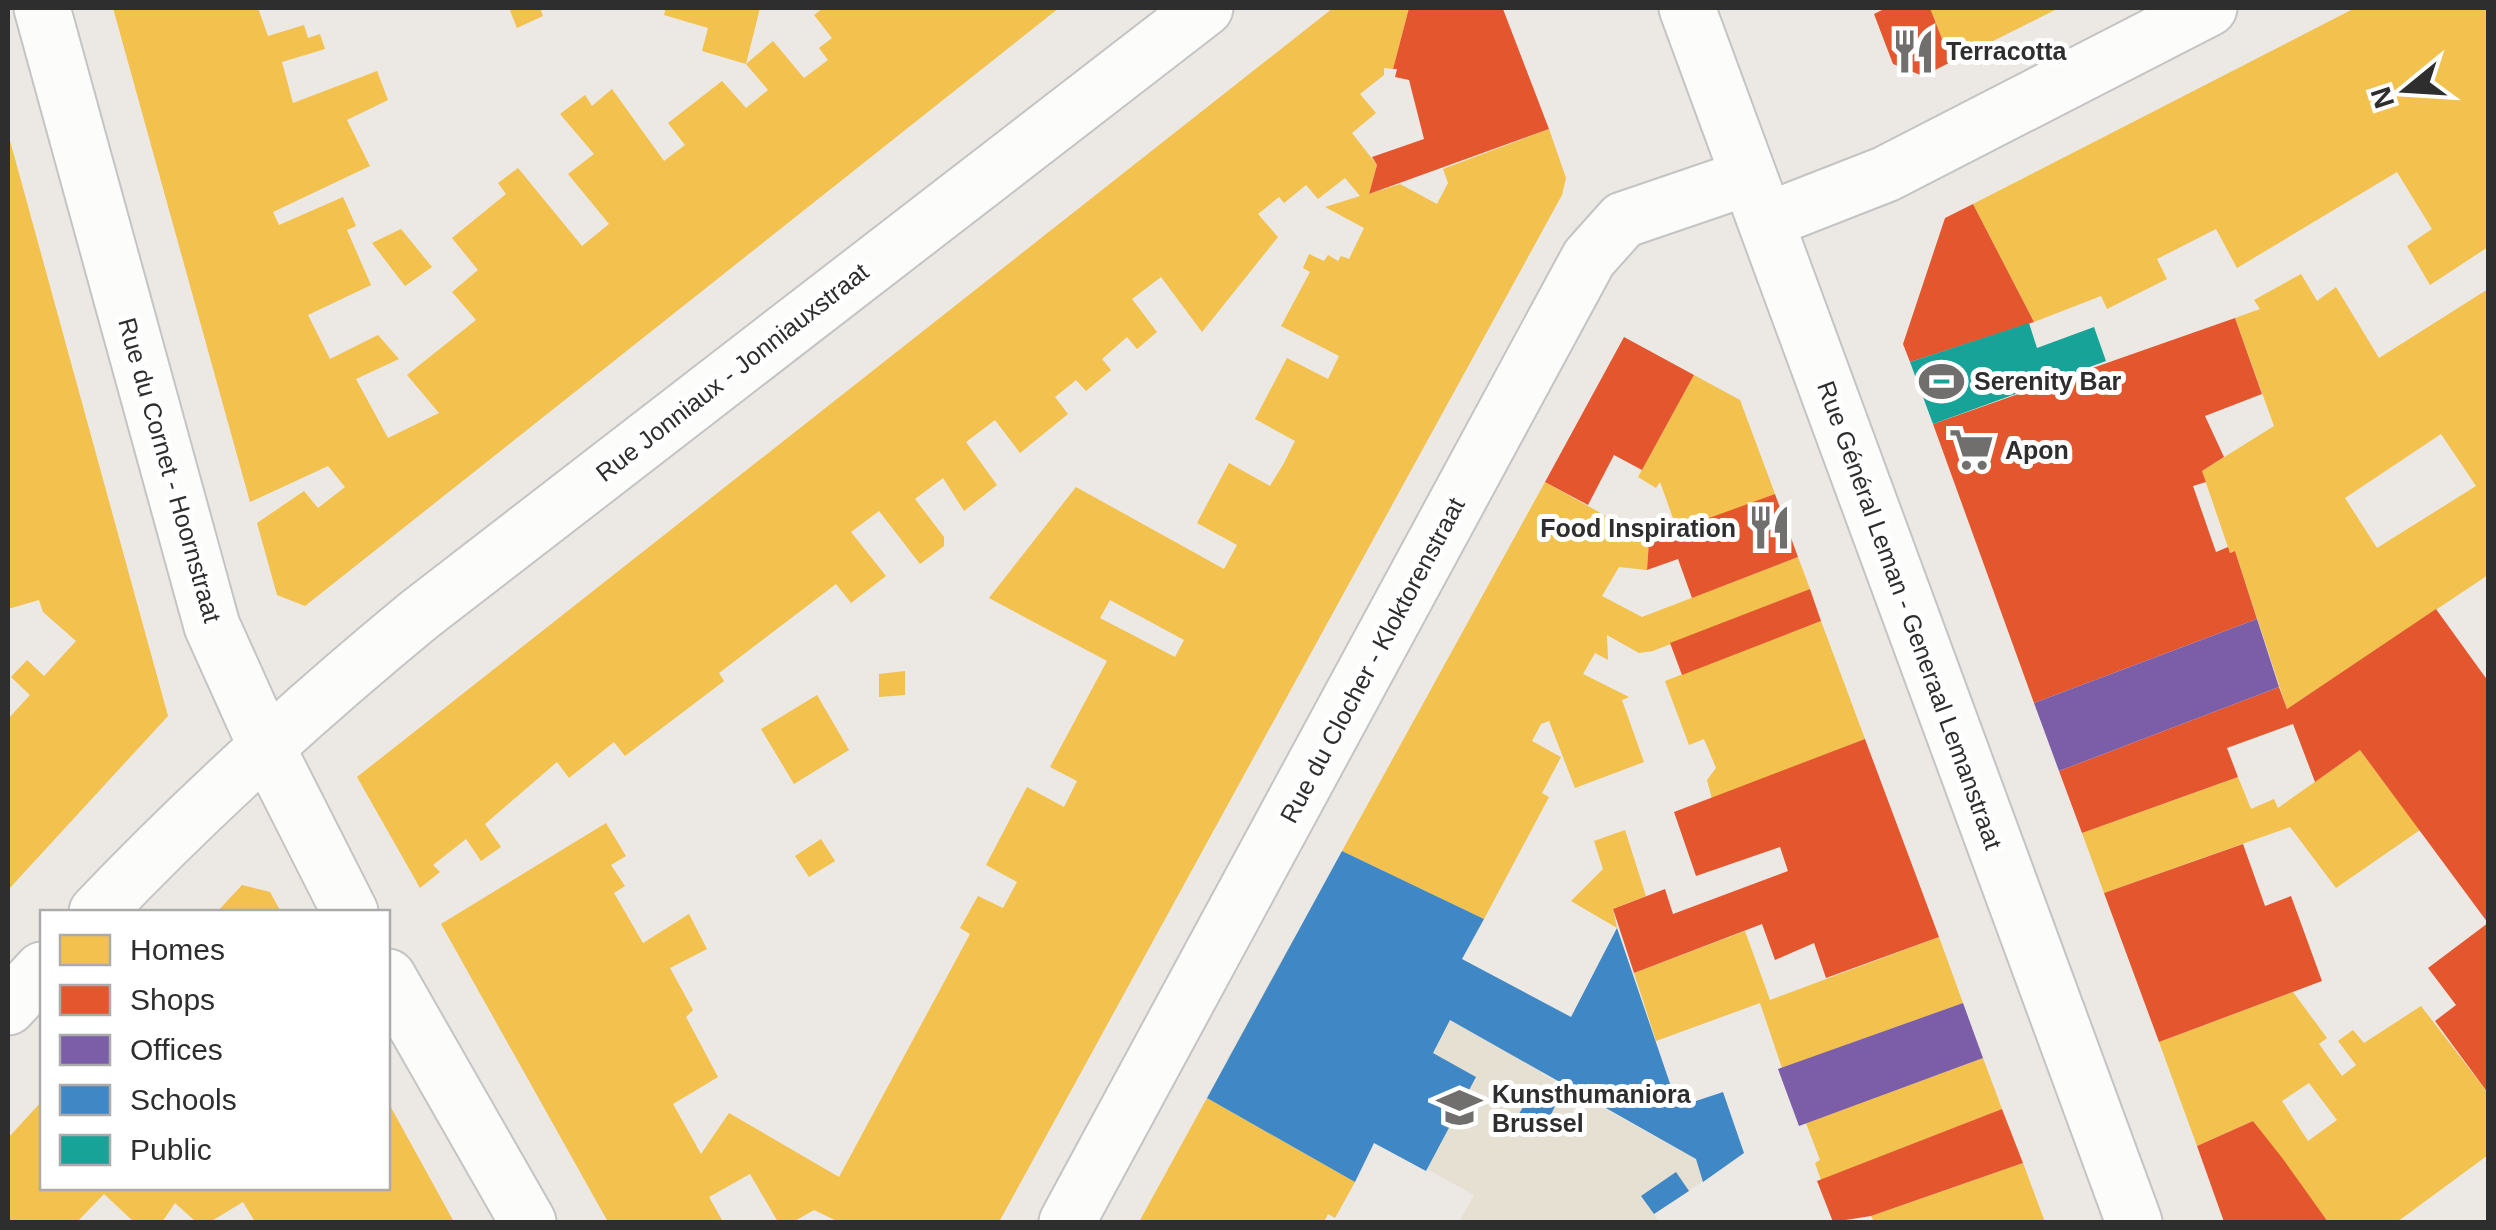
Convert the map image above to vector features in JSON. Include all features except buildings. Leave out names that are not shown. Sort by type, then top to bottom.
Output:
[{"type":"street","name":"Rue du Cornet - Hoornstraat","points":[[42,8],[212,626],[266,746],[349,910]]},
{"type":"street","name":"Rue Jonniaux - Jonniauxstraat","points":[[99,910],[188,816],[419,615],[1205,8]]},
{"type":"street","name":"Rue Général Leman - Generaal Lemanstraat","points":[[1686,8],[2134,1222]]},
{"type":"street","name":"Rue du Clocher - Kloktorenstraat","points":[[1067,1222],[1589,258],[1623,220],[1886,174],[2209,8]]},
{"type":"street","points":[[8,1007],[40,972]]},
{"type":"street","points":[[390,981],[528,1222]]},
{"type":"shaded area","name":"Kunsthumaniora Brussel","points":[[1294,937],[1543,1070],[1542,1074],[1696,1159],[1703,1181],[1654,1214],[1659,1222],[1459,1222],[1474,1195],[1227,1059]]},
{"type":"place","name":"Terracotta","points":[[1913,51]]},
{"type":"place","name":"Serenity Bar","points":[[1941,381]]},
{"type":"place","name":"Apon","points":[[1972,450]]},
{"type":"place","name":"Food Inspiration","points":[[1769,528]]},
{"type":"place","name":"Kunsthumaniora Brussel","points":[[1459,1108]]}]
